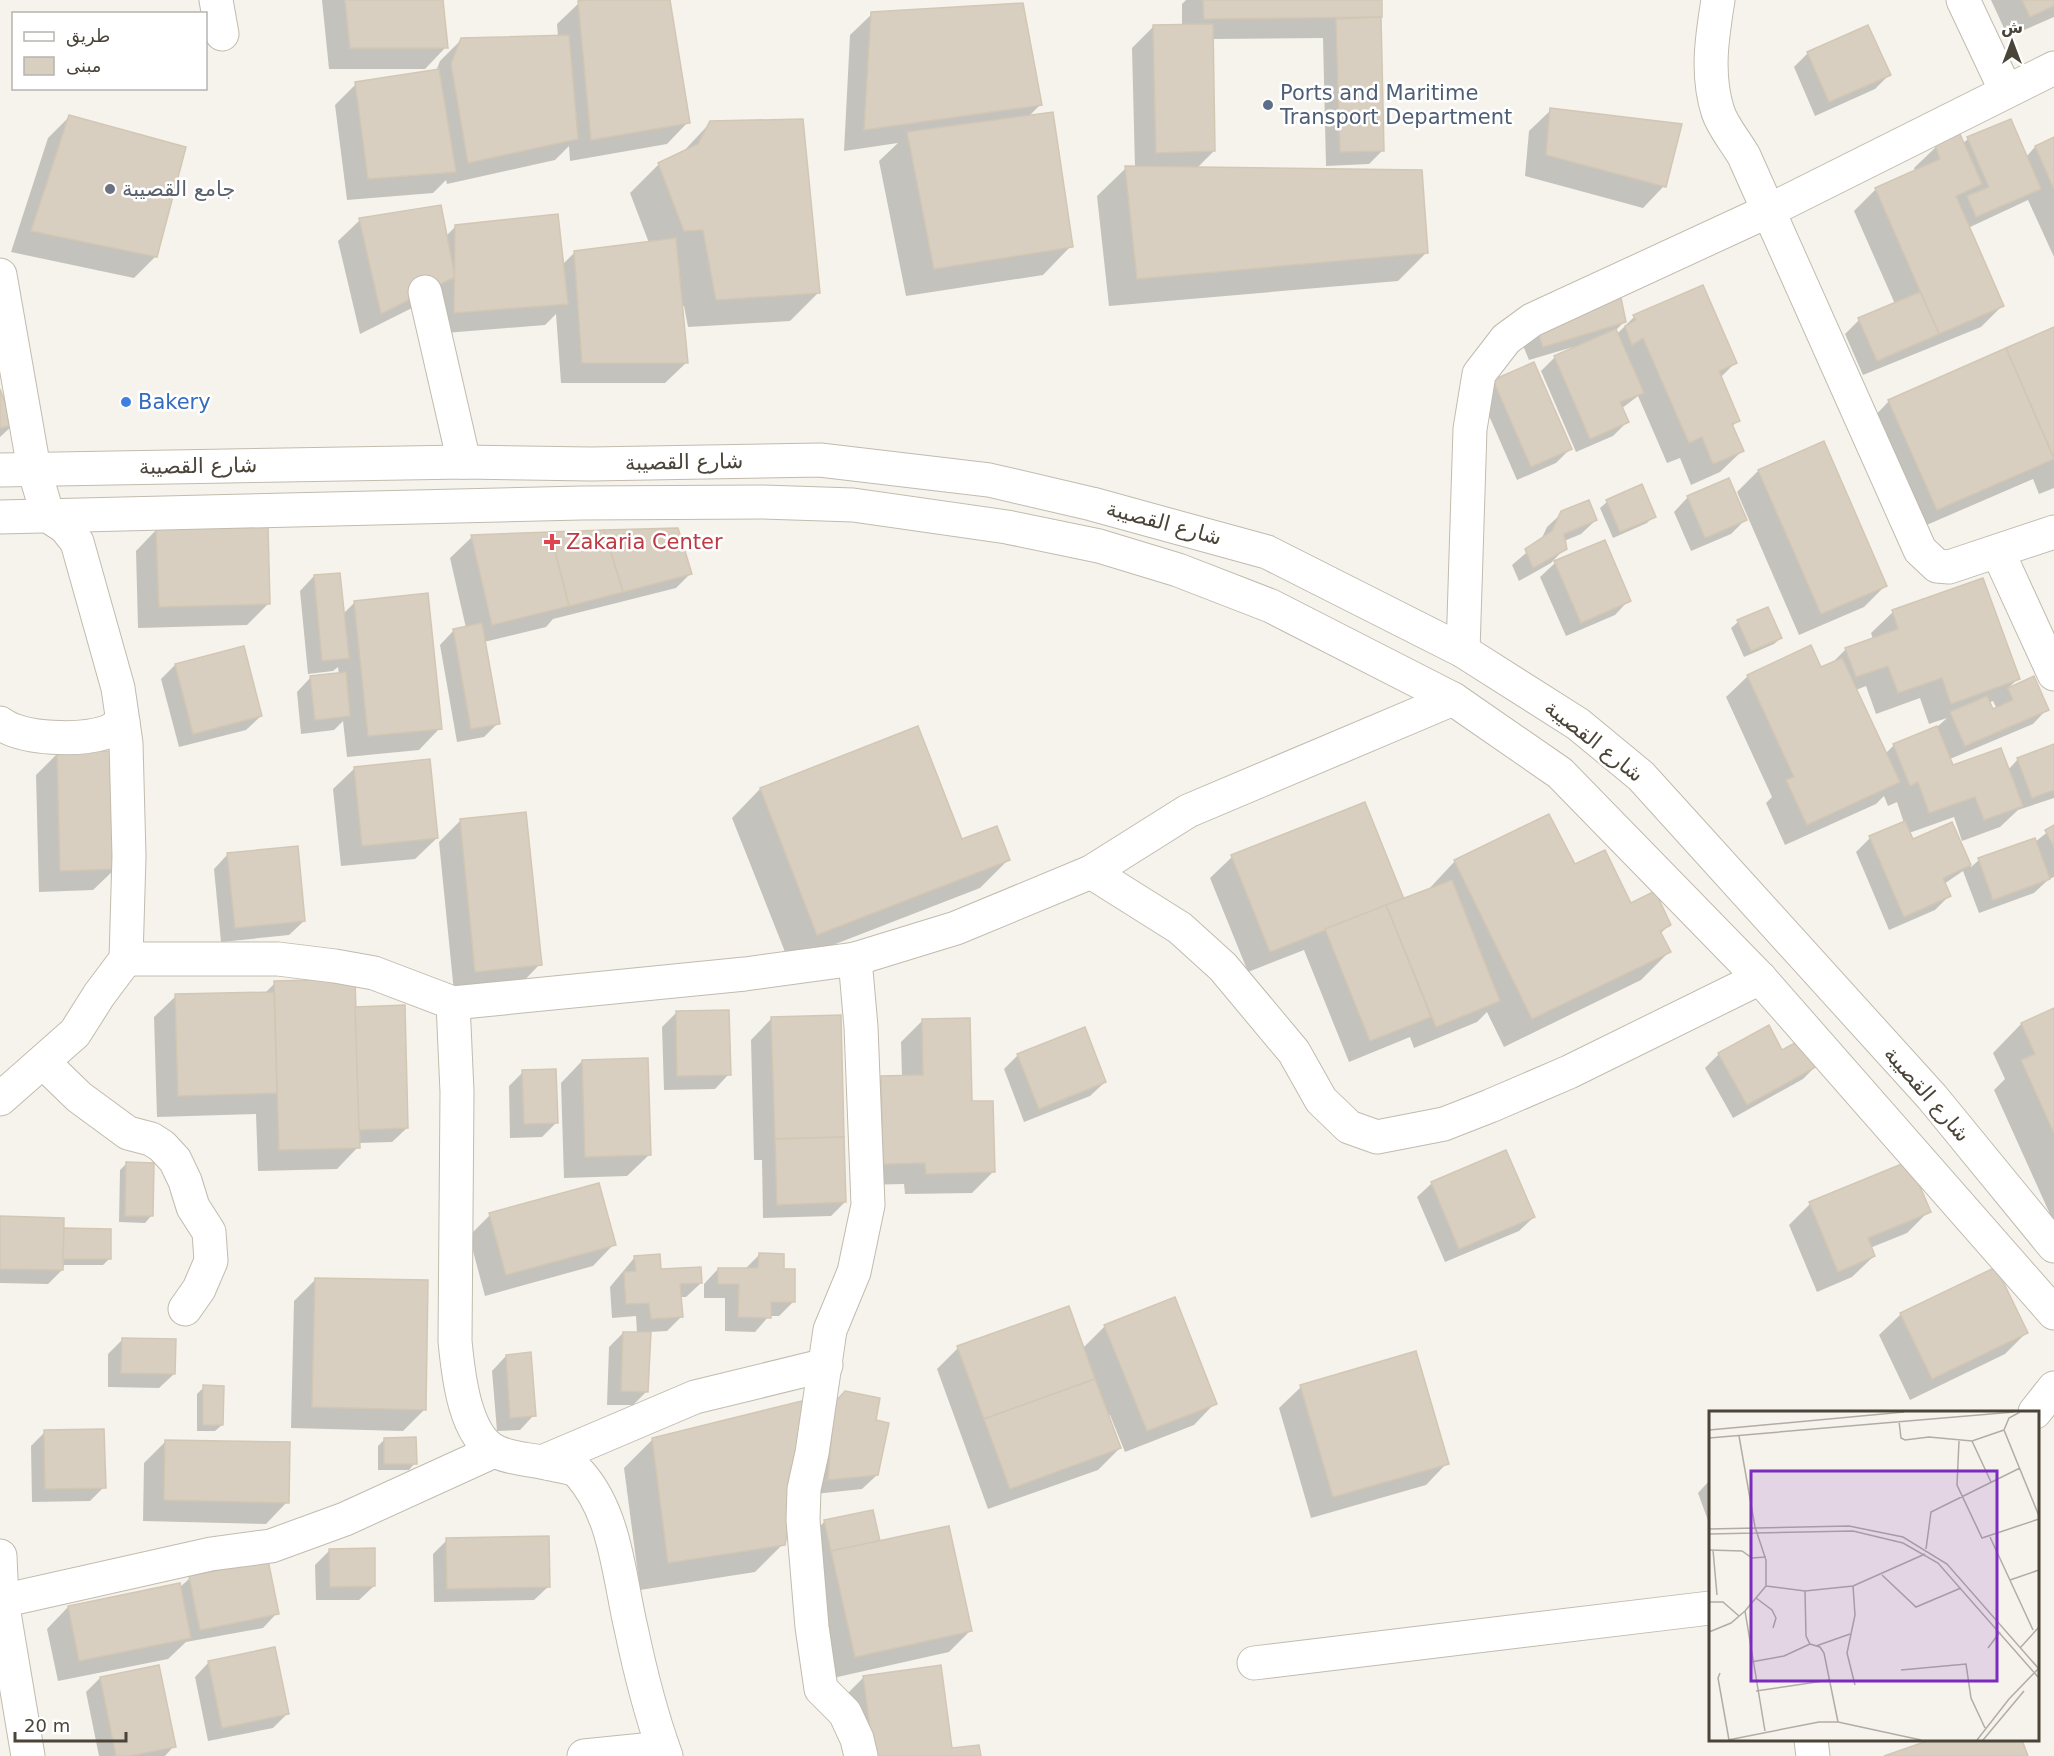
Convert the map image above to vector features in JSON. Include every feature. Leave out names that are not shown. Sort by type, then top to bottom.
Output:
[{"type":"street","points":[[216,0],[222,34]]},
{"type":"street","points":[[1718,0],[1711,43],[1710,79],[1718,113],[1744,156],[1920,550],[1937,566],[1949,567],[2054,532]]},
{"type":"street","points":[[1963,0],[2006,91]]},
{"type":"street","points":[[1463,651],[1470,429],[1479,374],[1506,339],[1532,320],[1768,211],[2054,68]]},
{"type":"street","points":[[0,275],[34,469],[48,516],[65,527],[77,542],[118,688],[123,722],[128,801],[126,959],[99,995],[75,1033],[0,1099]]},
{"type":"street","points":[[425,292],[464,462]]},
{"type":"street","name":"شارع القصيبة","points":[[0,470],[464,462],[591,464],[819,460],[989,480],[1103,507],[1267,552],[1463,651],[1578,724],[1641,776],[1932,1097],[2054,1246]]},
{"type":"street","points":[[0,517],[569,503],[763,501],[853,505],[1007,527],[1099,546],[1178,570],[1271,606],[1453,699],[1560,773],[1760,978],[2054,1313]]},
{"type":"street","points":[[1998,552],[2054,674]]},
{"type":"street","points":[[126,959],[278,959],[335,966],[374,973],[453,1003],[745,974],[855,959],[956,928],[1091,872],[1188,811],[1453,699]]},
{"type":"street","points":[[0,723],[10,730],[28,735],[68,736],[107,732],[123,722]]},
{"type":"street","points":[[1091,872],[1180,928],[1215,959],[1294,1052],[1321,1100],[1349,1127],[1377,1137],[1444,1124],[1490,1106],[1569,1072],[1760,978]]},
{"type":"street","points":[[855,959],[861,1027],[868,1205],[854,1272],[830,1330],[804,1489],[807,1570],[821,1689],[845,1713],[857,1739],[861,1756]]},
{"type":"street","points":[[453,1003],[457,1092],[455,1341],[459,1378],[468,1412],[479,1436],[494,1451],[523,1461],[542,1462],[578,1470],[597,1494],[608,1524],[633,1641],[664,1752],[584,1756]]},
{"type":"street","points":[[43,1062],[80,1097],[128,1133],[151,1139],[162,1146],[175,1160],[185,1181],[193,1207],[209,1232],[211,1260],[199,1289],[185,1310]]},
{"type":"street","points":[[542,1462],[695,1397],[826,1365]]},
{"type":"street","points":[[2037,1411],[2054,1388]]},
{"type":"street","points":[[2,1601],[211,1554],[271,1546],[345,1519],[494,1451]]},
{"type":"street","points":[[0,1556],[2,1601],[28,1756]]},
{"type":"street","points":[[1254,1663],[1709,1608]]},
{"type":"street","points":[[1810,1741],[1813,1756]]},
{"type":"building","points":[[345,0],[443,0],[448,48],[350,48]]},
{"type":"building","points":[[670,0],[690,123],[591,140],[578,1]]},
{"type":"building","points":[[1203,0],[1382,0],[1382,17],[1204,19]]},
{"type":"building","points":[[2022,0],[2054,0],[2054,6],[2030,17]]},
{"type":"building","points":[[1023,3],[1042,105],[864,130],[871,12]]},
{"type":"building","points":[[1381,17],[1384,151],[1340,152],[1336,19]]},
{"type":"building","points":[[1213,24],[1215,151],[1156,153],[1153,25]]},
{"type":"building","points":[[1868,25],[1891,75],[1829,102],[1807,52]]},
{"type":"building","points":[[569,35],[578,139],[468,163],[451,64],[461,38]]},
{"type":"building","points":[[439,69],[456,172],[368,179],[355,82]]},
{"type":"building","points":[[1550,108],[1682,124],[1666,187],[1546,155]]},
{"type":"building","points":[[1053,112],[1073,247],[934,269],[907,132]]},
{"type":"building","name":"جامع القصيبة","points":[[69,115],[186,147],[157,257],[31,231]]},
{"type":"building","points":[[803,119],[820,293],[716,300],[703,230],[684,231],[658,163],[698,144],[710,121]]},
{"type":"building","points":[[2011,119],[2041,189],[1976,217],[1967,196],[1989,187],[1967,137]]},
{"type":"building","points":[[1960,134],[1982,184],[1956,196],[2004,306],[1939,334],[1875,188],[1940,159],[1935,145]]},
{"type":"building","points":[[2054,137],[2054,189],[2035,146]]},
{"type":"building","points":[[1125,166],[1422,170],[1428,253],[1137,279]]},
{"type":"building","points":[[441,205],[455,277],[381,314],[359,218]]},
{"type":"building","points":[[558,214],[568,304],[454,313],[455,225]]},
{"type":"building","points":[[676,238],[688,363],[582,363],[574,251]]},
{"type":"building","points":[[1703,285],[1737,363],[1719,371],[1740,421],[1732,424],[1744,451],[1713,464],[1702,437],[1689,443],[1643,338],[1632,345],[1625,326],[1636,320],[1633,315]]},
{"type":"building","points":[[1920,292],[1939,334],[1877,361],[1858,318]]},
{"type":"building","points":[[1621,298],[1626,322],[1543,347],[1536,327]]},
{"type":"building","points":[[2054,327],[2054,458],[2006,348]]},
{"type":"building","points":[[1616,329],[1644,393],[1620,402],[1629,422],[1590,439],[1554,356]]},
{"type":"building","points":[[2006,348],[2054,459],[1937,510],[1888,400]]},
{"type":"building","points":[[1534,362],[1572,449],[1531,467],[1493,380]]},
{"type":"building","points":[[0,389],[14,425],[0,428]]},
{"type":"building","points":[[1824,441],[1887,586],[1821,614],[1758,470]]},
{"type":"building","points":[[1729,478],[1747,520],[1705,538],[1687,496]]},
{"type":"building","points":[[1642,484],[1656,517],[1620,532],[1606,500]]},
{"type":"building","points":[[1589,500],[1597,520],[1564,534],[1567,549],[1533,568],[1525,549],[1552,531],[1561,511]]},
{"type":"building","points":[[268,525],[270,604],[159,607],[156,528]]},
{"type":"building","points":[[678,528],[692,574],[623,592],[604,530]]},
{"type":"building","points":[[604,530],[623,592],[569,606],[550,532]]},
{"type":"building","points":[[550,532],[569,606],[492,625],[471,535]]},
{"type":"building","points":[[1605,540],[1631,601],[1581,623],[1554,561]]},
{"type":"building","points":[[340,573],[349,658],[322,661],[314,575]]},
{"type":"building","points":[[1983,578],[2020,679],[1951,704],[1942,678],[1898,693],[1888,666],[1856,677],[1845,648],[1898,629],[1892,610]]},
{"type":"building","points":[[428,593],[442,729],[368,736],[354,601]]},
{"type":"building","points":[[1768,607],[1782,638],[1751,651],[1737,620]]},
{"type":"building","points":[[482,623],[500,724],[471,729],[453,629]]},
{"type":"building","points":[[1811,645],[1821,667],[1842,658],[1900,782],[1807,825],[1786,780],[1794,777],[1747,675]]},
{"type":"building","points":[[244,646],[262,716],[193,734],[175,664]]},
{"type":"building","points":[[346,672],[350,716],[315,720],[310,676]]},
{"type":"building","points":[[2034,676],[2049,710],[1965,746],[1950,712],[1987,696],[1993,709],[2013,700],[2008,688]]},
{"type":"building","points":[[918,726],[962,839],[997,826],[1010,860],[817,935],[760,788]]},
{"type":"building","points":[[1937,726],[1953,765],[2001,748],[2023,806],[1984,820],[1975,797],[1929,813],[1918,782],[1910,786],[1893,744]]},
{"type":"building","points":[[2054,744],[2054,790],[2032,798],[2017,758]]},
{"type":"building","points":[[113,751],[116,869],[60,871],[57,752]]},
{"type":"building","points":[[430,759],[438,838],[362,846],[354,767]]},
{"type":"building","points":[[1365,802],[1404,899],[1270,952],[1231,855]]},
{"type":"building","points":[[526,812],[542,965],[475,972],[460,819]]},
{"type":"building","points":[[1549,814],[1575,864],[1605,850],[1631,903],[1655,891],[1671,925],[1660,931],[1671,952],[1532,1019],[1454,860]]},
{"type":"building","points":[[1905,821],[1913,839],[1952,822],[1971,865],[1943,878],[1951,896],[1904,917],[1869,836]]},
{"type":"building","points":[[2054,825],[2054,847],[2045,830]]},
{"type":"building","points":[[2035,838],[2050,879],[1993,900],[1978,858]]},
{"type":"building","points":[[298,846],[305,921],[235,928],[227,853]]},
{"type":"building","points":[[1452,880],[1500,1001],[1436,1027],[1386,905]]},
{"type":"building","points":[[1386,905],[1431,1017],[1370,1041],[1325,929]]},
{"type":"building","points":[[355,979],[360,1148],[279,1150],[274,981]]},
{"type":"building","points":[[274,992],[277,1093],[178,1096],[175,994]]},
{"type":"building","points":[[405,1005],[408,1128],[359,1130],[355,1007]]},
{"type":"building","points":[[2054,1008],[2054,1133],[2021,1060],[2035,1054],[2021,1023]]},
{"type":"building","points":[[729,1010],[731,1075],[677,1076],[676,1011]]},
{"type":"building","points":[[841,1015],[844,1137],[775,1139],[771,1017]]},
{"type":"building","points":[[970,1018],[972,1101],[993,1101],[995,1172],[926,1174],[925,1163],[883,1164],[881,1076],[923,1075],[922,1019]]},
{"type":"building","points":[[1769,1025],[1782,1050],[1804,1038],[1819,1065],[1747,1105],[1718,1053]]},
{"type":"building","points":[[1085,1027],[1106,1082],[1039,1109],[1017,1054]]},
{"type":"building","points":[[648,1058],[651,1155],[585,1157],[582,1060]]},
{"type":"building","points":[[556,1069],[558,1123],[524,1124],[522,1070]]},
{"type":"building","points":[[844,1137],[846,1202],[777,1205],[775,1139]]},
{"type":"building","points":[[1506,1150],[1535,1217],[1459,1249],[1431,1182]]},
{"type":"building","points":[[1909,1161],[1931,1212],[1868,1238],[1875,1256],[1838,1272],[1809,1202]]},
{"type":"building","points":[[126,1162],[154,1163],[153,1216],[125,1216]]},
{"type":"building","points":[[599,1183],[616,1245],[506,1275],[489,1213]]},
{"type":"building","points":[[0,1216],[64,1218],[63,1270],[0,1269]]},
{"type":"building","points":[[64,1228],[111,1229],[111,1259],[63,1259]]},
{"type":"building","points":[[759,1253],[784,1254],[784,1269],[795,1269],[795,1302],[771,1302],[771,1318],[738,1317],[739,1284],[718,1284],[718,1268],[758,1268]]},
{"type":"building","points":[[660,1254],[661,1269],[701,1267],[702,1283],[680,1284],[683,1317],[651,1319],[649,1303],[626,1304],[624,1272],[636,1271],[634,1256]]},
{"type":"building","points":[[1996,1267],[2028,1333],[1932,1379],[1900,1313]]},
{"type":"building","points":[[315,1278],[428,1280],[426,1410],[312,1407]]},
{"type":"building","points":[[1175,1297],[1217,1404],[1147,1431],[1104,1325]]},
{"type":"building","points":[[1069,1306],[1095,1379],[984,1419],[957,1346]]},
{"type":"building","points":[[623,1332],[651,1332],[648,1392],[621,1391]]},
{"type":"building","points":[[122,1338],[176,1339],[175,1374],[121,1373]]},
{"type":"building","points":[[1416,1351],[1449,1464],[1333,1497],[1300,1385]]},
{"type":"building","points":[[531,1352],[536,1416],[510,1418],[506,1355]]},
{"type":"building","points":[[1095,1379],[1121,1448],[1010,1489],[984,1419]]},
{"type":"building","points":[[203,1385],[224,1386],[223,1425],[203,1425]]},
{"type":"building","points":[[845,1391],[880,1398],[876,1420],[889,1423],[878,1475],[828,1480],[834,1403]]},
{"type":"building","points":[[810,1399],[785,1545],[668,1563],[652,1438]]},
{"type":"building","points":[[104,1429],[106,1488],[45,1489],[44,1430]]},
{"type":"building","points":[[416,1437],[417,1464],[384,1464],[384,1438]]},
{"type":"building","points":[[165,1440],[290,1442],[289,1503],[164,1500]]},
{"type":"building","points":[[873,1510],[880,1541],[831,1551],[824,1520]]},
{"type":"building","points":[[949,1526],[972,1631],[855,1657],[831,1551]]},
{"type":"building","points":[[549,1536],[550,1587],[447,1589],[446,1538]]},
{"type":"building","points":[[375,1548],[375,1586],[330,1587],[329,1549]]},
{"type":"building","points":[[268,1560],[279,1614],[200,1630],[189,1576]]},
{"type":"building","points":[[180,1583],[191,1638],[79,1661],[68,1606]]},
{"type":"building","points":[[275,1647],[289,1714],[222,1728],[208,1661]]},
{"type":"building","points":[[159,1665],[176,1747],[130,1756],[116,1756],[100,1677]]},
{"type":"building","points":[[941,1665],[952,1748],[979,1745],[981,1756],[874,1756],[863,1676]]},
{"type":"building","points":[[1927,1741],[2022,1741],[2028,1756],[1884,1756]]},
{"type":"place","name":"Ports and Maritime Transport Department","points":[[1268,105]]},
{"type":"place","name":"جامع القصيبة","points":[[110,189]]},
{"type":"place","name":"Bakery","points":[[126,402]]},
{"type":"place","name":"Zakaria Center","points":[[552,542]]}]
